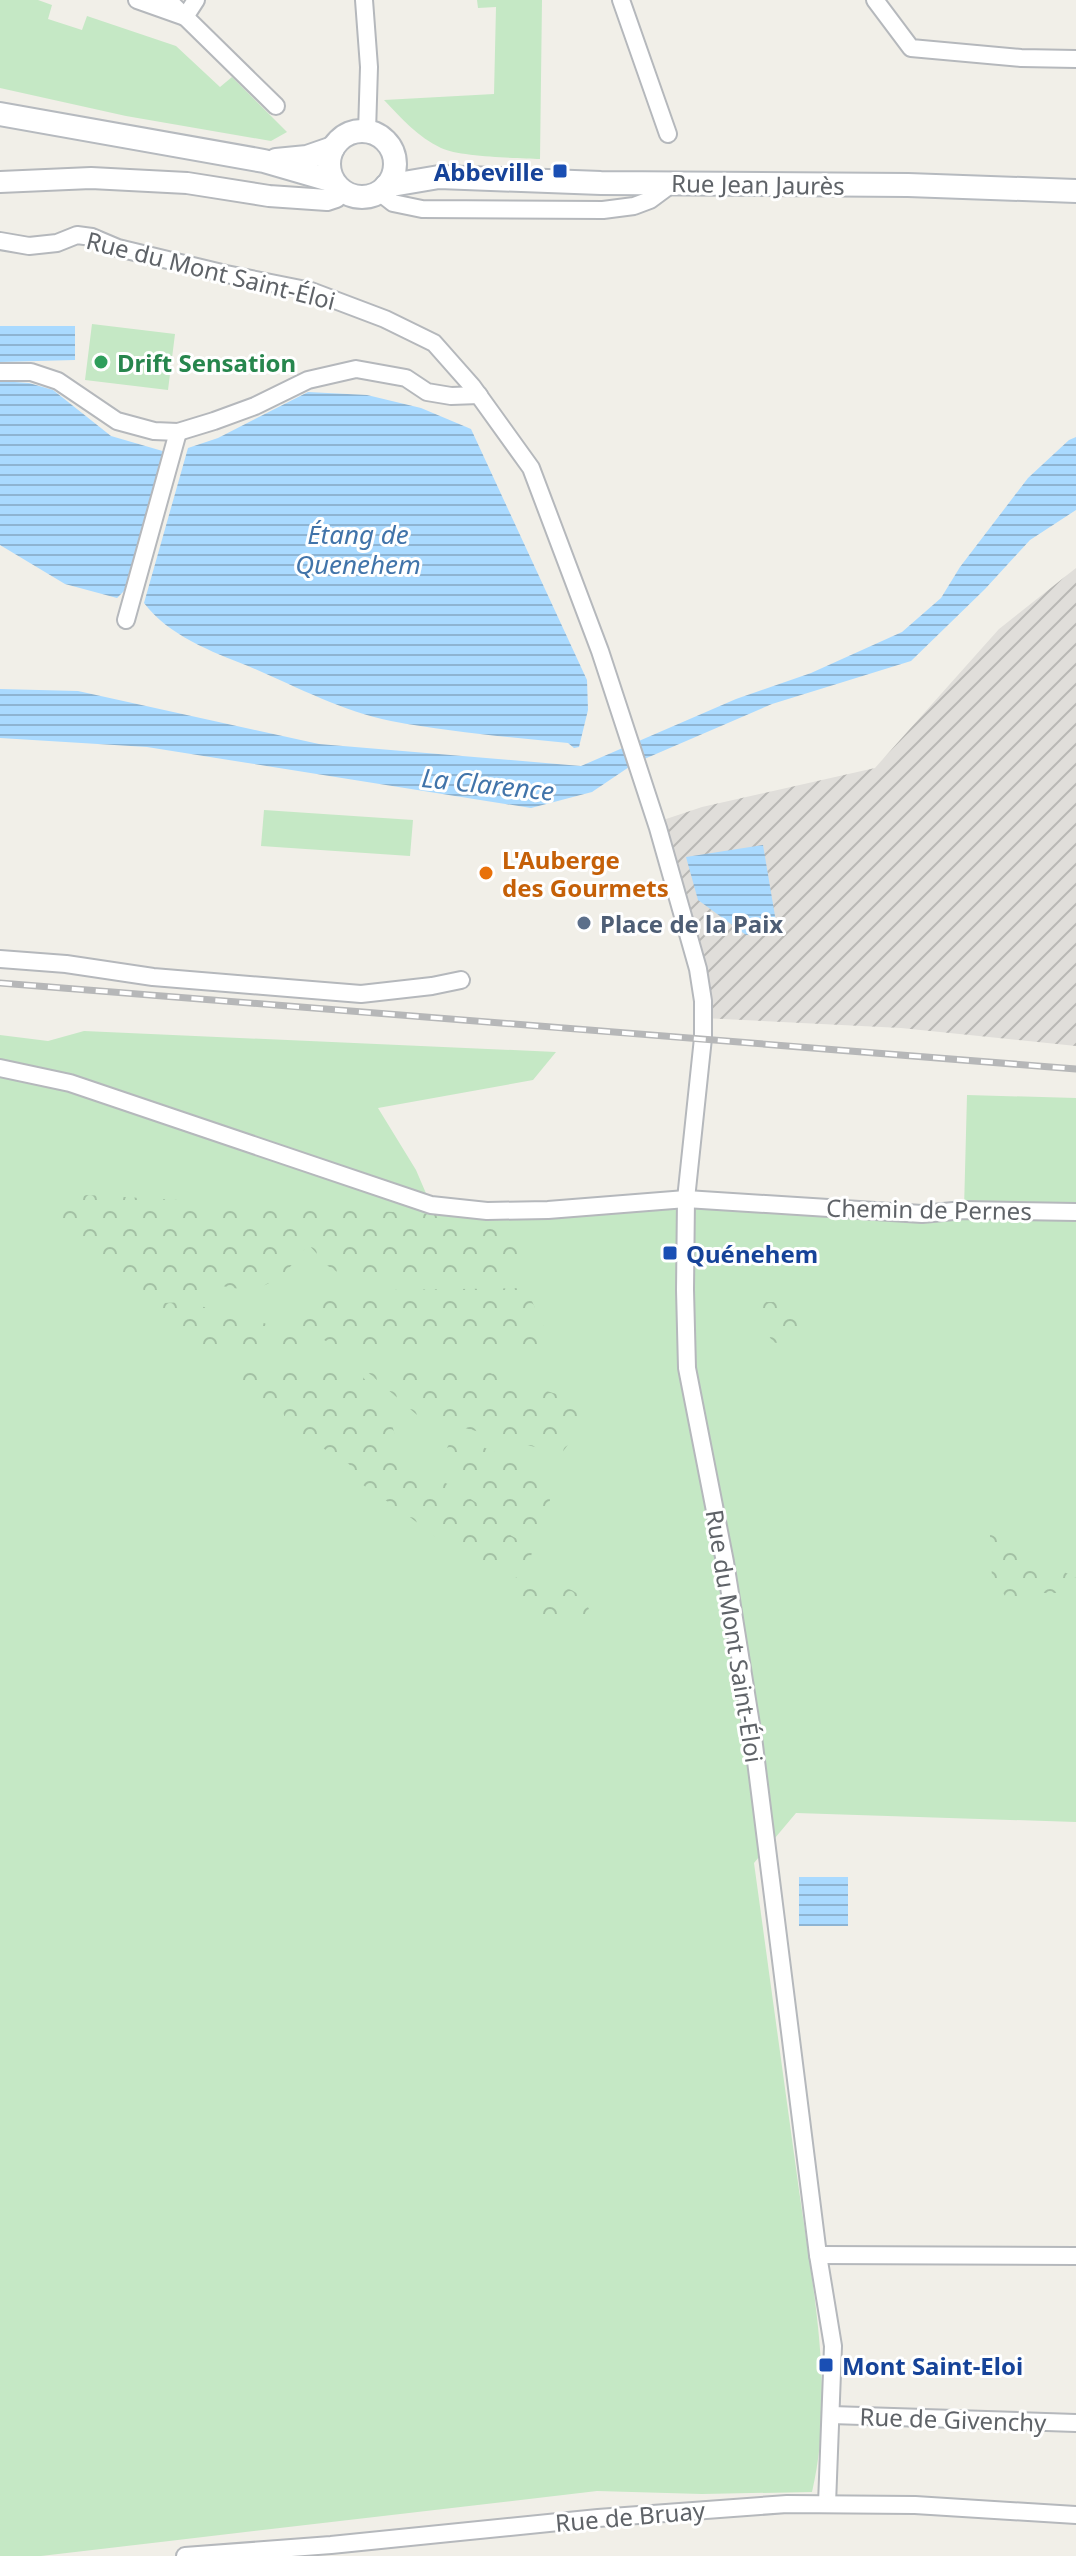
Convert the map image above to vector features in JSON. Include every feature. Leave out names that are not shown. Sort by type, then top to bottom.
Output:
[{"type":"main road","points":[[0,114],[264,161],[337,186],[348,194],[364,197],[382,189],[394,170],[392,152],[382,139],[367,132],[347,134],[333,148],[307,157],[264,161]]},
{"type":"main road","points":[[333,148],[329,168],[337,186]]},
{"type":"main road","name":"Rue Jean Jaurès","points":[[392,152],[439,177]]},
{"type":"main road","name":"Rue Jean Jaurès","points":[[382,189],[439,177],[1076,191]]},
{"type":"street","points":[[137,0],[185,17]]},
{"type":"street","points":[[168,0],[276,106]]},
{"type":"street","points":[[185,17],[196,0]]},
{"type":"street","points":[[364,0],[369,67],[367,132]]},
{"type":"street","points":[[621,0],[668,134]]},
{"type":"street","points":[[875,0],[911,48],[1021,58],[1076,59]]},
{"type":"street","points":[[0,182],[91,178],[187,183],[269,196],[327,200],[336,197],[337,186]]},
{"type":"street","points":[[382,189],[393,203],[422,209],[603,210],[634,206],[650,200],[673,183]]},
{"type":"street","points":[[0,230],[20,244]]},
{"type":"street","name":"Rue du Mont Saint-Éloi","points":[[0,241],[29,246],[57,243],[77,235],[92,237],[134,252],[311,291],[385,319],[434,343],[479,395],[531,468],[600,651],[658,828],[698,969],[703,1001],[703,1038],[686,1199],[687,1368],[725,1562],[753,1737],[818,2255],[833,2346],[827,2504]]},
{"type":"street","points":[[0,372],[31,372],[58,381],[117,421],[154,431],[178,432],[255,406],[308,380],[356,369],[406,378],[427,392],[451,396],[479,395]]},
{"type":"street","points":[[126,620],[178,432]]},
{"type":"street","points":[[0,959],[66,964],[153,977],[361,994],[461,980]]},
{"type":"street","name":"Chemin de Pernes","points":[[0,1068],[70,1083],[431,1205],[487,1211],[548,1210],[686,1199],[922,1214],[964,1210],[1076,1212]]},
{"type":"street","points":[[818,2255],[1076,2256]]},
{"type":"street","name":"Rue de Givenchy","points":[[831,2415],[1076,2423]]},
{"type":"street","name":"Rue de Bruay","points":[[185,2556],[787,2504],[915,2505],[1076,2515]]},
{"type":"shaded area","points":[[1076,568],[1076,1046],[901,1028],[703,1018],[658,828],[666,819],[702,807],[875,768],[999,629]]},
{"type":"green space","points":[[0,0],[38,0],[52,5],[48,19],[82,30],[87,16],[176,46],[220,87],[232,77],[287,132],[271,141],[126,116],[0,88]]},
{"type":"green space","points":[[477,0],[542,0],[540,159],[474,155],[441,148],[417,133],[384,100],[494,94],[496,7],[478,8]]},
{"type":"green space","points":[[92,324],[175,334],[168,390],[85,380]]},
{"type":"green space","points":[[264,810],[413,820],[410,856],[261,846]]},
{"type":"green space","points":[[84,1031],[556,1052],[533,1080],[378,1108],[416,1170],[431,1205],[686,1199],[964,1209],[967,1095],[1076,1098],[1076,1822],[796,1813],[754,1863],[819,2341],[822,2417],[812,2492],[702,2494],[597,2491],[41,2556],[0,2556],[0,1035],[48,1041]]},
{"type":"green space","points":[[87,1195],[485,1217],[519,1241],[524,1283],[404,1282],[378,1278],[350,1280],[328,1266],[308,1244],[284,1273],[260,1287],[242,1289],[218,1285],[203,1297],[148,1292],[110,1273],[58,1221],[56,1203]]},
{"type":"green space","points":[[526,1288],[546,1332],[539,1354],[345,1352],[298,1325],[298,1302],[302,1295],[343,1298],[386,1290]]},
{"type":"green space","points":[[185,1302],[264,1323],[327,1352],[193,1348],[143,1304]]},
{"type":"green space","points":[[757,1302],[780,1302],[801,1318],[805,1337],[790,1347],[773,1342],[763,1327],[751,1317]]},
{"type":"green space","points":[[218,1367],[357,1370],[387,1406],[404,1469],[448,1484],[492,1513],[503,1531],[533,1548],[529,1565],[468,1562],[360,1483],[349,1464],[288,1427],[283,1412],[259,1404],[240,1383],[230,1380]]},
{"type":"green space","points":[[363,1368],[481,1370],[575,1400],[582,1426],[561,1454],[417,1415]]},
{"type":"green space","points":[[451,1440],[473,1443],[543,1472],[550,1507],[547,1523],[538,1541],[466,1480],[447,1448]]},
{"type":"green space","points":[[990,1534],[1076,1578],[1076,1599],[1068,1593],[1041,1593],[1037,1603],[1024,1604],[1017,1609],[992,1579]]},
{"type":"green space","points":[[527,1575],[576,1593],[589,1608],[593,1621],[543,1623],[504,1594],[511,1579]]},
{"type":"water","points":[[0,326],[75,326],[75,360],[0,362]]},
{"type":"water","points":[[0,381],[29,383],[53,390],[111,436],[166,452],[124,591],[117,598],[65,584],[0,545]]},
{"type":"water","name":"Étang de Quenehem","points":[[308,392],[367,395],[421,408],[471,429],[587,680],[588,710],[579,747],[372,717],[318,697],[192,641],[165,624],[144,603],[188,448],[218,438]]},
{"type":"water","name":"La Clarence","points":[[1076,437],[1076,510],[1030,540],[911,661],[772,704],[635,763],[592,792],[531,808],[147,747],[0,738],[0,689],[78,691],[319,744],[581,766],[736,699],[811,673],[902,632],[941,598],[960,567],[1028,478]]},
{"type":"water","points":[[763,845],[776,922],[771,931],[746,935],[698,900],[686,857]]},
{"type":"water","points":[[799,1877],[848,1877],[848,1926],[799,1926]]},
{"type":"railway","points":[[0,983],[1076,1069]]},
{"type":"place","name":"Abbeville","points":[[560,171]]},
{"type":"place","name":"Drift Sensation","points":[[101,362]]},
{"type":"place","name":"L'Auberge des Gourmets","points":[[486,873]]},
{"type":"place","name":"Place de la Paix","points":[[584,923]]},
{"type":"place","name":"Quénehem","points":[[670,1253]]},
{"type":"place","name":"Mont Saint-Eloi","points":[[826,2365]]}]
